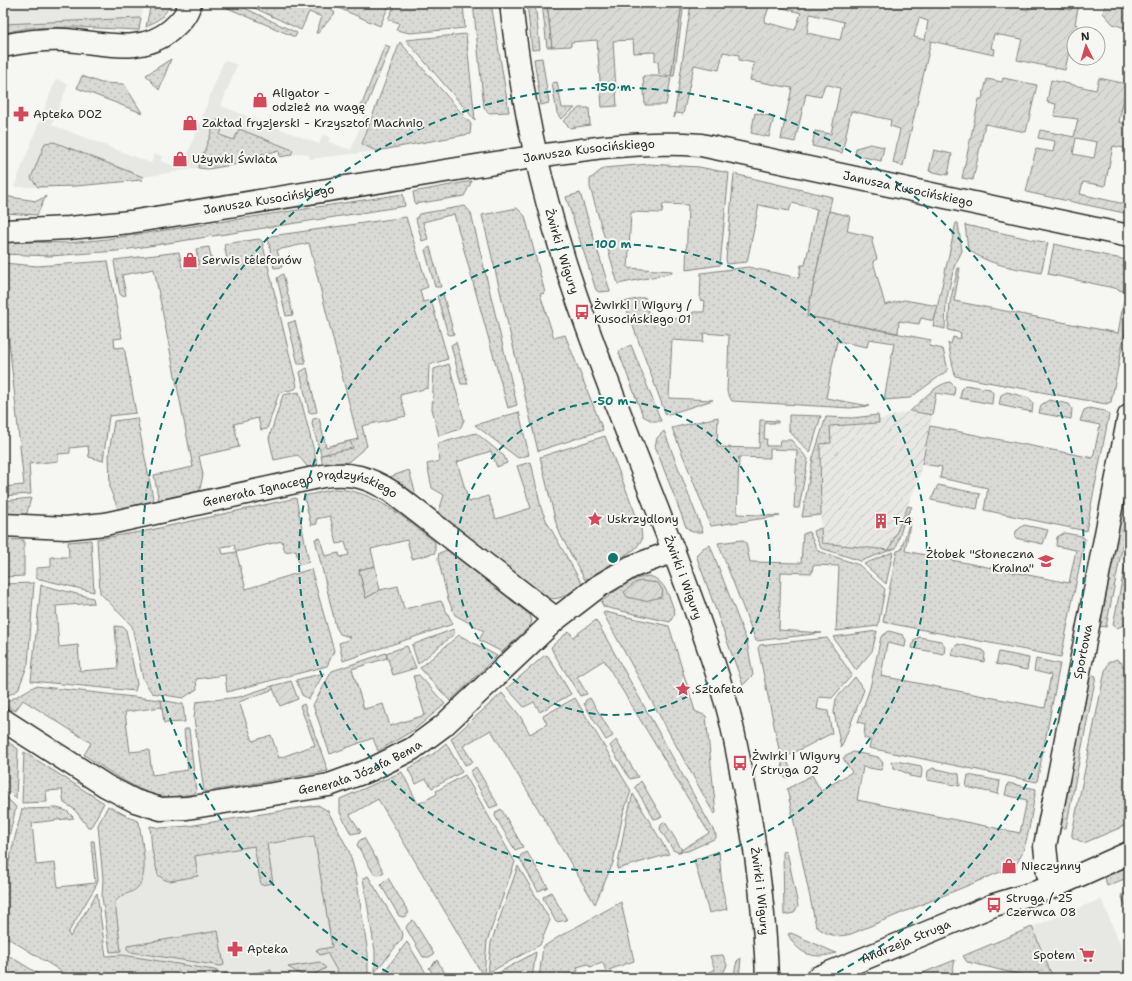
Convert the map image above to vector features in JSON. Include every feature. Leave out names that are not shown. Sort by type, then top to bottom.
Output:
[{"type":"street","points":[[3,46],[49,40],[118,46],[146,44],[165,34],[178,24],[188,12],[190,3]]},
{"type":"street","name":"Żwirki i Wigury","points":[[511,3],[520,81],[535,156],[573,287],[674,551],[705,636],[728,709],[737,749],[759,878],[767,978]]},
{"type":"street","name":"Janusza Kusocińskiego","points":[[3,231],[130,222],[535,156],[643,143],[670,142],[701,145],[1129,236]]},
{"type":"street","name":"Janusza Kusocińskiego","points":[[3,222],[46,229]]},
{"type":"street","name":"Sportowa","points":[[1050,881],[1045,846],[1129,416]]},
{"type":"street","name":"Generała Ignacego Prądzyńskiego","points":[[3,525],[66,528],[105,524],[323,476],[349,474],[373,481],[392,492],[556,619]]},
{"type":"street","name":"Generała Józefa Bema","points":[[3,720],[106,786],[147,806],[161,809],[188,808],[311,788],[347,779],[412,749],[443,726],[556,619],[599,586],[631,567],[674,551]]},
{"type":"street","name":"Andrzeja Struga","points":[[1050,881],[1093,855],[1129,842]]},
{"type":"street","name":"Andrzeja Struga","points":[[817,978],[1050,881],[1129,853]]},
{"type":"shaded area","points":[[3,3],[144,3],[141,18],[3,24]]},
{"type":"shaded area","points":[[151,3],[172,3],[162,17],[146,27]]},
{"type":"shaded area","points":[[216,3],[234,3],[297,33],[295,37]]},
{"type":"shaded area","points":[[244,3],[324,3],[335,13],[318,33],[316,33],[322,17],[309,12],[301,30]]},
{"type":"shaded area","points":[[332,3],[390,3],[380,26],[341,9]]},
{"type":"shaded area","points":[[396,3],[463,3],[465,28],[410,33],[396,30],[399,23],[388,19]]},
{"type":"shaded area","points":[[473,3],[491,3],[509,112],[488,113],[484,107]]},
{"type":"shaded area","points":[[527,3],[535,3],[540,49],[532,50]]},
{"type":"shaded area","points":[[542,3],[547,3],[552,47],[547,47]]},
{"type":"shaded area","points":[[547,3],[682,3],[671,76],[659,74],[658,61],[655,61],[655,52],[634,53],[633,40],[613,41],[617,106],[602,107],[597,40],[571,42],[571,46],[552,47]]},
{"type":"shaded area","points":[[682,3],[684,3],[674,76],[671,76]]},
{"type":"shaded area","points":[[691,3],[997,3],[1028,10],[1030,3],[1039,3],[1071,10],[1073,3],[1079,3],[1075,24],[1078,26],[1066,26],[1065,70],[1017,60],[1022,39],[994,34],[991,48],[995,49],[994,55],[931,41],[903,166],[893,163],[900,129],[890,126],[891,120],[851,111],[842,153],[812,146],[815,131],[831,134],[840,88],[825,84],[821,97],[806,94],[795,142],[781,139],[792,88],[750,80],[754,63],[739,60],[739,55],[723,52],[719,70],[694,65],[683,114],[676,113],[674,118]],"holes":[[[770,4],[801,13],[795,30],[764,22]],[[810,14],[844,22],[840,40],[807,33]],[[919,18],[928,21],[925,40],[914,37]]]},
{"type":"shaded area","points":[[1106,3],[1129,3],[1129,26],[1125,28],[1113,24],[1103,13]]},
{"type":"shaded area","points":[[141,18],[139,30],[75,27],[28,28],[3,33],[3,24]]},
{"type":"shaded area","points":[[466,34],[475,120],[406,40]]},
{"type":"shaded area","points":[[400,42],[471,124],[470,134],[376,151],[362,144]]},
{"type":"shaded area","points":[[385,45],[390,47],[363,114],[359,112]]},
{"type":"shaded area","points":[[542,58],[549,103],[541,105],[534,59]]},
{"type":"shaded area","points":[[171,59],[159,90],[146,75]]},
{"type":"shaded area","points":[[224,60],[237,65],[221,106],[319,144],[323,134],[330,137],[329,142],[351,150],[365,114],[372,117],[362,144],[376,151],[310,159],[309,155],[303,153],[291,155],[293,149],[239,129],[234,140],[220,135],[224,123],[216,120],[198,168],[143,177],[54,142],[31,178],[38,187],[14,187],[56,79],[68,84],[52,125],[151,163],[155,154],[162,156],[161,161],[182,169]]},
{"type":"shaded area","points":[[82,76],[101,83],[124,84],[142,113],[77,88]]},
{"type":"shaded area","points":[[643,76],[671,78],[666,105],[645,105]]},
{"type":"shaded area","points":[[1003,78],[1037,85],[1026,132],[985,124],[973,180],[962,178],[979,99],[982,99],[987,79],[1002,82]]},
{"type":"shaded area","points":[[1099,78],[1127,84],[1119,122],[1129,125],[1129,149],[1113,146],[1105,186],[1083,182],[1080,194],[1129,205],[1129,214],[1026,192],[1036,149],[1053,152],[1055,141],[1038,138],[1040,130],[1074,137],[1078,119],[1054,116],[1056,104],[1047,102],[1051,80],[1096,90]],"holes":[[[1076,138],[1097,142],[1094,158],[1073,154]]]},
{"type":"shaded area","points":[[557,82],[562,108],[575,108],[561,119],[557,113],[552,83]]},
{"type":"shaded area","points":[[579,108],[589,108],[590,125],[570,128],[563,121]]},
{"type":"shaded area","points":[[755,113],[774,117],[769,137],[751,133]]},
{"type":"shaded area","points":[[216,120],[224,123],[220,135],[234,140],[239,129],[293,150],[291,155],[280,157],[279,151],[261,154],[262,160],[208,169],[198,168]]},
{"type":"shaded area","points":[[54,142],[143,177],[142,180],[76,186],[38,187],[31,178],[45,143]]},
{"type":"shaded area","points":[[870,144],[884,147],[881,161],[855,155],[856,148]]},
{"type":"shaded area","points":[[934,150],[952,154],[948,175],[929,171]]},
{"type":"shaded area","points":[[649,164],[699,167],[729,173],[720,265],[686,270],[688,205],[663,204],[662,213],[631,212],[628,268],[672,271],[672,273],[618,284],[590,187],[590,179],[604,168]]},
{"type":"shaded area","points":[[734,174],[832,197],[807,316],[931,340],[929,346],[943,349],[948,370],[910,398],[884,400],[894,343],[869,339],[867,347],[837,341],[826,398],[869,406],[850,408],[732,401],[727,392],[729,335],[704,333],[703,342],[672,340],[669,398],[713,400],[666,415],[624,302],[645,297],[649,318],[692,319],[693,312],[704,312],[705,301],[700,300],[701,273],[748,267],[799,278],[801,265],[805,265],[817,209],[792,203],[789,211],[759,205],[747,262],[727,264],[726,259]]},
{"type":"shaded area","points":[[472,181],[464,196],[415,204],[413,192]]},
{"type":"shaded area","points":[[580,193],[610,291],[599,292],[596,290],[566,197]]},
{"type":"shaded area","points":[[403,194],[405,206],[117,251],[50,256],[3,254],[3,241],[68,243],[107,239]]},
{"type":"shaded area","points":[[3,196],[37,201],[46,196],[37,215],[3,213]]},
{"type":"shaded area","points":[[465,206],[471,213],[517,405],[508,408],[454,214],[423,222],[428,239],[422,241],[416,219],[419,214]]},
{"type":"shaded area","points":[[517,208],[525,216],[545,293],[540,294],[554,338],[565,335],[603,430],[538,451],[482,215]]},
{"type":"shaded area","points":[[829,211],[850,216],[847,231],[873,237],[872,242],[877,259],[873,261],[885,305],[904,300],[938,306],[934,321],[921,318],[919,324],[899,321],[898,333],[807,316]]},
{"type":"shaded area","points":[[406,217],[428,287],[420,290],[423,302],[431,300],[448,359],[429,365],[428,388],[400,395],[406,416],[362,426],[367,446],[348,462],[323,467],[321,455],[327,454],[326,447],[358,439],[309,243],[277,250],[282,267],[274,268],[268,239],[271,236]]},
{"type":"shaded area","points":[[956,223],[958,223],[962,251],[954,267],[946,302],[945,329],[933,326]]},
{"type":"shaded area","points":[[965,225],[1048,243],[1041,273],[1003,266],[976,255],[968,249]]},
{"type":"shaded area","points":[[259,239],[262,241],[297,386],[295,389],[279,393],[267,429],[261,430],[258,418],[234,424],[239,447],[199,456],[203,475],[199,493],[159,502],[154,475],[193,467],[154,269],[122,275],[126,295],[122,296],[120,294],[114,262],[115,260],[179,252],[182,267],[199,264],[196,249],[209,247],[212,262],[227,259],[224,244]]},
{"type":"shaded area","points":[[1054,244],[1126,260],[1129,262],[1129,293],[1119,289],[1048,274]]},
{"type":"shaded area","points":[[430,247],[441,287],[435,287],[425,250]]},
{"type":"shaded area","points":[[108,261],[122,338],[114,339],[115,348],[124,347],[136,413],[109,416],[103,461],[89,457],[88,446],[70,448],[70,453],[58,454],[58,461],[29,464],[31,494],[3,496],[3,487],[24,485],[3,284],[3,263],[37,266]]},
{"type":"shaded area","points":[[958,268],[960,268],[954,301],[1118,333],[1124,300],[1129,301],[1129,312],[1111,402],[1106,404],[955,376],[948,343],[951,344],[953,337],[960,339],[961,333],[948,330],[950,302]]},
{"type":"shaded area","points":[[283,274],[293,315],[286,316],[277,278]]},
{"type":"shaded area","points":[[443,294],[454,334],[450,335],[448,334],[437,296]]},
{"type":"shaded area","points":[[295,321],[306,364],[298,364],[288,323]]},
{"type":"shaded area","points":[[456,342],[468,384],[461,384],[451,345]]},
{"type":"shaded area","points":[[631,345],[661,421],[652,421],[643,416],[619,353],[620,350]]},
{"type":"shaded area","points":[[449,364],[464,420],[460,429],[439,436],[432,409],[434,369]]},
{"type":"shaded area","points":[[307,368],[317,412],[312,413],[309,412],[300,372]]},
{"type":"shaded area","points":[[950,382],[955,387],[954,396],[936,393],[932,415],[910,411],[939,386]]},
{"type":"shaded area","points":[[965,385],[990,389],[993,393],[992,404],[960,398],[962,388]]},
{"type":"shaded area","points":[[299,392],[318,467],[310,470],[298,455],[274,460],[269,438],[283,395]]},
{"type":"shaded area","points":[[1007,392],[1029,398],[1033,404],[1032,412],[999,405],[1001,395]]},
{"type":"shaded area","points":[[1049,400],[1069,404],[1072,409],[1071,419],[1039,413],[1041,405]]},
{"type":"shaded area","points":[[1089,408],[1105,411],[1109,415],[1086,531],[984,510],[988,488],[940,478],[942,467],[922,464],[930,426],[1093,458],[1100,425],[1080,421],[1084,410]]},
{"type":"shaded area","points":[[910,411],[932,415],[919,478],[889,550],[821,543],[820,444],[831,442],[830,426],[879,423],[879,420]]},
{"type":"shaded area","points":[[519,412],[529,455],[518,458],[475,425]]},
{"type":"shaded area","points":[[789,415],[821,416],[810,453],[789,431]]},
{"type":"shaded area","points":[[878,415],[879,423],[830,426],[831,443],[820,444],[821,515],[802,517],[813,458],[826,417],[852,418]]},
{"type":"shaded area","points":[[718,417],[717,447],[759,448],[760,420],[778,421],[778,423],[765,423],[764,439],[767,439],[766,446],[779,446],[780,440],[791,440],[808,459],[799,508],[794,508],[797,450],[770,449],[770,458],[739,457],[737,514],[780,516],[711,526],[672,428]]},
{"type":"shaded area","points":[[137,418],[154,503],[119,511],[110,489],[109,454],[114,421]]},
{"type":"shaded area","points":[[319,418],[326,447],[350,441],[353,448],[321,455],[312,424],[313,419]]},
{"type":"shaded area","points":[[664,431],[703,532],[692,532],[686,527],[655,446],[657,438]]},
{"type":"shaded area","points":[[476,433],[504,456],[507,463],[497,467],[491,451],[457,462],[469,502],[488,496],[496,519],[531,508],[517,466],[531,462],[541,508],[547,522],[582,584],[564,596],[555,599],[545,596],[438,514],[444,495],[432,488],[427,464],[440,461],[437,444]]},
{"type":"shaded area","points":[[605,436],[641,528],[642,540],[635,549],[585,580],[561,536],[556,523],[540,457]]},
{"type":"shaded area","points":[[409,470],[415,491],[414,493],[390,477]]},
{"type":"shaded area","points":[[1129,475],[1129,514],[1106,627],[1099,626]]},
{"type":"shaded area","points":[[938,485],[980,494],[977,509],[931,500]]},
{"type":"shaded area","points":[[335,489],[363,494],[376,500],[401,515],[435,542],[435,553],[412,559],[407,540],[371,549],[375,566],[359,570],[366,598],[380,590],[398,586],[404,609],[441,601],[453,624],[343,661],[339,643],[348,640],[350,637],[340,634],[336,627],[315,539],[320,538],[325,556],[339,553],[340,557],[349,555],[345,542],[337,544],[330,516],[316,519],[317,524],[311,525],[304,496]]},
{"type":"shaded area","points":[[31,498],[26,516],[3,514],[3,501]]},
{"type":"shaded area","points":[[296,498],[309,562],[299,565],[296,550],[285,552],[282,541],[236,552],[246,589],[311,569],[334,651],[327,666],[227,692],[225,675],[196,679],[197,689],[183,698],[152,693],[143,679],[132,626],[100,593],[97,539],[146,531]],"holes":[[[234,545],[236,552],[223,554],[221,547]]]},
{"type":"shaded area","points":[[908,506],[912,507],[905,518],[896,548],[861,561],[821,548],[813,531],[821,528],[822,543],[889,550]]},
{"type":"shaded area","points":[[911,518],[905,551],[1069,583],[1076,550],[1056,546],[1057,537],[1064,533],[1082,536],[1085,539],[1061,657],[883,622],[897,551],[901,550]]},
{"type":"shaded area","points":[[1024,525],[1048,530],[1043,544],[1015,538],[1016,531]]},
{"type":"shaded area","points":[[809,532],[818,551],[859,565],[885,589],[878,626],[836,631],[839,566],[813,565],[812,573],[781,572],[779,630],[822,633],[756,641],[718,543],[742,540],[746,543],[750,562],[801,563],[803,534]]},
{"type":"shaded area","points":[[3,539],[24,540],[24,576],[3,577]]},
{"type":"shaded area","points":[[91,540],[94,592],[36,578],[36,568],[51,567],[51,557],[69,557],[68,542]]},
{"type":"shaded area","points":[[710,545],[747,642],[753,675],[743,685],[696,555],[703,548]]},
{"type":"shaded area","points":[[1129,545],[1129,623],[1117,628],[1113,625]]},
{"type":"shaded area","points":[[447,550],[530,615],[532,621],[530,626],[502,652],[479,640],[484,631],[455,615],[448,599],[438,559],[439,553]]},
{"type":"shaded area","points":[[893,552],[886,584],[864,564]]},
{"type":"shaded area","points":[[375,566],[380,590],[366,598],[359,570]]},
{"type":"shaded area","points":[[650,576],[660,582],[667,591],[675,613],[670,622],[604,607],[601,602],[630,582]]},
{"type":"shaded area","points":[[641,581],[658,583],[663,591],[661,597],[645,601],[627,597],[624,592],[635,583]]},
{"type":"shaded area","points":[[34,583],[28,664],[18,690],[3,698],[3,584]]},
{"type":"shaded area","points":[[41,585],[93,598],[94,603],[56,606],[59,647],[78,645],[80,671],[118,668],[115,626],[123,627],[126,630],[137,684],[135,691],[31,681]]},
{"type":"shaded area","points":[[605,612],[669,626],[695,711],[706,716],[716,813],[714,814],[603,613]]},
{"type":"shaded area","points":[[596,620],[716,835],[716,838],[688,851],[678,852],[709,833],[604,660],[577,677],[587,694],[580,696],[553,652],[551,647],[569,631],[573,637]]},
{"type":"shaded area","points":[[454,629],[454,634],[418,664],[412,645]]},
{"type":"shaded area","points":[[877,631],[872,651],[856,670],[833,637]]},
{"type":"shaded area","points":[[889,631],[903,635],[906,640],[905,647],[887,643],[881,676],[1045,708],[1051,675],[1034,671],[1036,659],[1060,664],[1037,782],[869,748],[871,740],[864,738],[865,724],[858,722],[870,688],[881,637]]},
{"type":"shaded area","points":[[459,635],[497,656],[450,701],[420,668]]},
{"type":"shaded area","points":[[919,637],[941,641],[945,646],[944,654],[912,648],[914,640]]},
{"type":"shaded area","points":[[827,638],[852,675],[832,698],[819,697],[817,709],[828,711],[832,733],[786,757],[792,774],[785,778],[758,648],[760,645]]},
{"type":"shaded area","points":[[958,644],[983,650],[985,654],[984,662],[951,655],[953,648]]},
{"type":"shaded area","points":[[407,646],[416,668],[393,675],[386,653]]},
{"type":"shaded area","points":[[999,652],[1029,658],[1027,670],[996,664]]},
{"type":"shaded area","points":[[386,653],[387,658],[352,669],[364,709],[383,704],[390,726],[425,715],[413,676],[419,675],[445,704],[414,730],[378,751],[373,738],[330,754],[313,705],[332,671]]},
{"type":"shaded area","points":[[545,655],[548,656],[571,694],[540,712],[534,702],[524,707],[507,688]]},
{"type":"shaded area","points":[[1117,659],[1121,662],[1129,676],[1129,824],[1084,843],[1072,837],[1072,833],[1105,671],[1109,662]]},
{"type":"shaded area","points":[[324,673],[309,699],[302,695],[296,680]]},
{"type":"shaded area","points":[[1089,674],[1096,676],[1066,828],[1059,828]]},
{"type":"shaded area","points":[[855,677],[864,690],[841,748],[834,712],[836,699]]},
{"type":"shaded area","points":[[291,681],[298,699],[280,706],[272,686]]},
{"type":"shaded area","points":[[35,686],[161,700],[162,707],[125,712],[130,752],[149,750],[152,775],[188,770],[184,729],[189,729],[196,792],[194,794],[171,797],[151,795],[119,778],[84,755],[91,743],[23,700],[15,711],[3,704]]},
{"type":"shaded area","points":[[272,686],[274,689],[239,702],[253,741],[271,735],[279,758],[315,745],[300,706],[304,704],[328,771],[204,792],[194,718],[196,702],[239,697]]},
{"type":"shaded area","points":[[502,693],[520,716],[530,734],[547,724],[543,716],[575,698],[631,791],[623,814],[613,863],[595,904],[491,730],[463,746],[473,762],[465,765],[451,739]]},
{"type":"shaded area","points":[[590,698],[613,736],[606,740],[584,704],[586,700]]},
{"type":"shaded area","points":[[161,700],[183,704],[185,722],[164,723]]},
{"type":"shaded area","points":[[616,740],[638,777],[630,779],[610,746]]},
{"type":"shaded area","points":[[8,742],[18,749],[16,799],[3,786],[3,745]]},
{"type":"shaded area","points":[[446,743],[462,772],[432,788],[426,779],[416,784],[408,769],[433,754]]},
{"type":"shaded area","points":[[24,752],[104,803],[91,827],[88,827],[74,809],[64,803],[62,790],[46,791],[47,802],[22,803]]},
{"type":"shaded area","points":[[853,752],[878,757],[883,763],[881,770],[863,767],[857,800],[1020,833],[1027,800],[1005,795],[1008,783],[1036,789],[1029,830],[1023,850],[1014,867],[1012,862],[1004,865],[1005,870],[851,934],[836,936],[828,934],[820,929],[816,926],[787,789],[812,775],[821,791],[852,772],[843,758]]},
{"type":"shaded area","points":[[896,761],[921,766],[921,778],[909,776],[909,774],[894,768],[891,762]]},
{"type":"shaded area","points":[[476,767],[498,805],[490,808],[471,774],[472,770]]},
{"type":"shaded area","points":[[933,768],[959,774],[960,786],[927,780],[928,771]]},
{"type":"shaded area","points":[[402,772],[418,804],[437,794],[436,791],[465,775],[515,862],[487,941],[484,975],[478,978],[472,978],[481,972],[378,799],[350,815],[361,832],[351,834],[340,813],[340,799]]},
{"type":"shaded area","points":[[968,775],[1000,781],[998,794],[966,787]]},
{"type":"shaded area","points":[[641,781],[662,817],[654,819],[635,787]]},
{"type":"shaded area","points":[[3,794],[16,807],[3,863]]},
{"type":"shaded area","points":[[633,794],[669,854],[617,869],[626,820]]},
{"type":"shaded area","points":[[318,805],[328,811],[349,851],[356,876],[368,954],[368,978],[341,978],[327,953],[320,955],[316,950],[332,947],[314,836],[267,844],[273,883],[261,885],[254,846],[195,856],[198,876],[170,881],[165,880],[158,875],[152,850],[150,826],[161,828],[188,826]]},
{"type":"shaded area","points":[[108,806],[139,822],[144,856],[144,873],[142,881],[132,892],[121,896],[115,902],[121,951],[110,952],[102,897],[103,879],[98,825]]},
{"type":"shaded area","points":[[57,808],[67,811],[74,818],[32,823],[36,865],[55,863],[58,887],[95,883],[91,841],[94,841],[98,879],[97,884],[68,933],[70,937],[97,893],[106,956],[123,955],[214,970],[217,971],[214,978],[72,978],[3,935],[3,886],[22,809]]},
{"type":"shaded area","points":[[501,809],[523,847],[515,850],[495,816],[496,812]]},
{"type":"shaded area","points":[[665,822],[682,850],[678,852],[673,850],[660,829],[661,825]]},
{"type":"shaded area","points":[[322,826],[365,978],[114,978],[102,897],[116,855]]},
{"type":"shaded area","points":[[364,838],[384,872],[379,875],[374,874],[357,845],[359,841]]},
{"type":"shaded area","points":[[719,851],[722,887],[727,909],[709,913],[694,860]]},
{"type":"shaded area","points":[[787,851],[798,906],[794,913],[784,915],[783,852]]},
{"type":"shaded area","points":[[527,852],[548,887],[538,891],[520,859],[521,855]]},
{"type":"shaded area","points":[[1129,863],[1129,877],[1107,886],[1105,877],[1107,873]]},
{"type":"shaded area","points":[[518,866],[550,920],[540,945],[488,973],[491,943]]},
{"type":"shaded area","points":[[368,876],[403,934],[402,939],[375,972],[375,951],[363,878]]},
{"type":"shaded area","points":[[388,878],[409,913],[404,917],[399,916],[381,885]]},
{"type":"shaded area","points":[[551,892],[567,920],[556,922],[543,897]]},
{"type":"shaded area","points":[[1129,892],[1129,909],[1127,910],[1121,895]]},
{"type":"shaded area","points":[[1101,899],[1129,965],[1129,978],[1053,978],[1032,927]]},
{"type":"shaded area","points":[[621,902],[634,961],[606,971],[603,963],[590,967],[588,964],[577,967],[578,971],[559,978],[539,978],[543,947]]},
{"type":"shaded area","points":[[413,920],[434,954],[429,957],[423,957],[406,928]]},
{"type":"shaded area","points":[[1032,927],[1053,978],[1020,975],[967,962],[963,956]]},
{"type":"shaded area","points":[[218,931],[224,965],[221,966],[131,952],[127,949],[127,946]]},
{"type":"shaded area","points":[[791,933],[836,953],[821,956],[808,954],[797,947],[792,941],[788,934]]},
{"type":"shaded area","points":[[407,942],[429,978],[379,978]]},
{"type":"shaded area","points":[[3,952],[45,978],[3,978]]},
{"type":"shaded area","points":[[536,952],[532,978],[489,978]]},
{"type":"shaded area","points":[[723,955],[727,965],[721,978],[690,978],[715,970],[710,956]]},
{"type":"shaded area","points":[[741,958],[739,978],[733,978],[737,961]]},
{"type":"shaded area","points":[[437,960],[448,978],[436,978],[429,968]]},
{"type":"shaded area","points":[[955,960],[951,978],[910,978]]},
{"type":"shaded area","points":[[320,962],[326,968],[307,978],[288,967]]},
{"type":"shaded area","points":[[271,970],[272,978],[221,978],[224,973],[239,976]]},
{"type":"place","name":"Aligator - odzież na wagę","points":[[260,100]]},
{"type":"place","name":"Apteka DOZ","points":[[21,114]]},
{"type":"place","name":"Zakład fryzjerski - Krzysztof Machnio","points":[[190,123]]},
{"type":"place","name":"Używki Świata","points":[[180,159]]},
{"type":"place","name":"Serwis telefonów","points":[[190,260]]},
{"type":"place","name":"Żwirki i Wigury / Kusocińskiego 01","points":[[582,312]]},
{"type":"place","name":"Uskrzydlony","points":[[595,519]]},
{"type":"place","name":"T-4","points":[[881,521]]},
{"type":"place","name":"Żłobek \"Słoneczna Kraina\"","points":[[1046,561]]},
{"type":"place","name":"Sztafeta","points":[[683,689]]},
{"type":"place","name":"Żwirki i Wigury / Struga 02","points":[[740,763]]},
{"type":"place","name":"Nieczynny","points":[[1009,866]]},
{"type":"place","name":"Struga / 25 Czerwca 08","points":[[994,905]]},
{"type":"place","name":"Apteka","points":[[235,949]]},
{"type":"place","name":"Społem","points":[[1087,955]]}]
